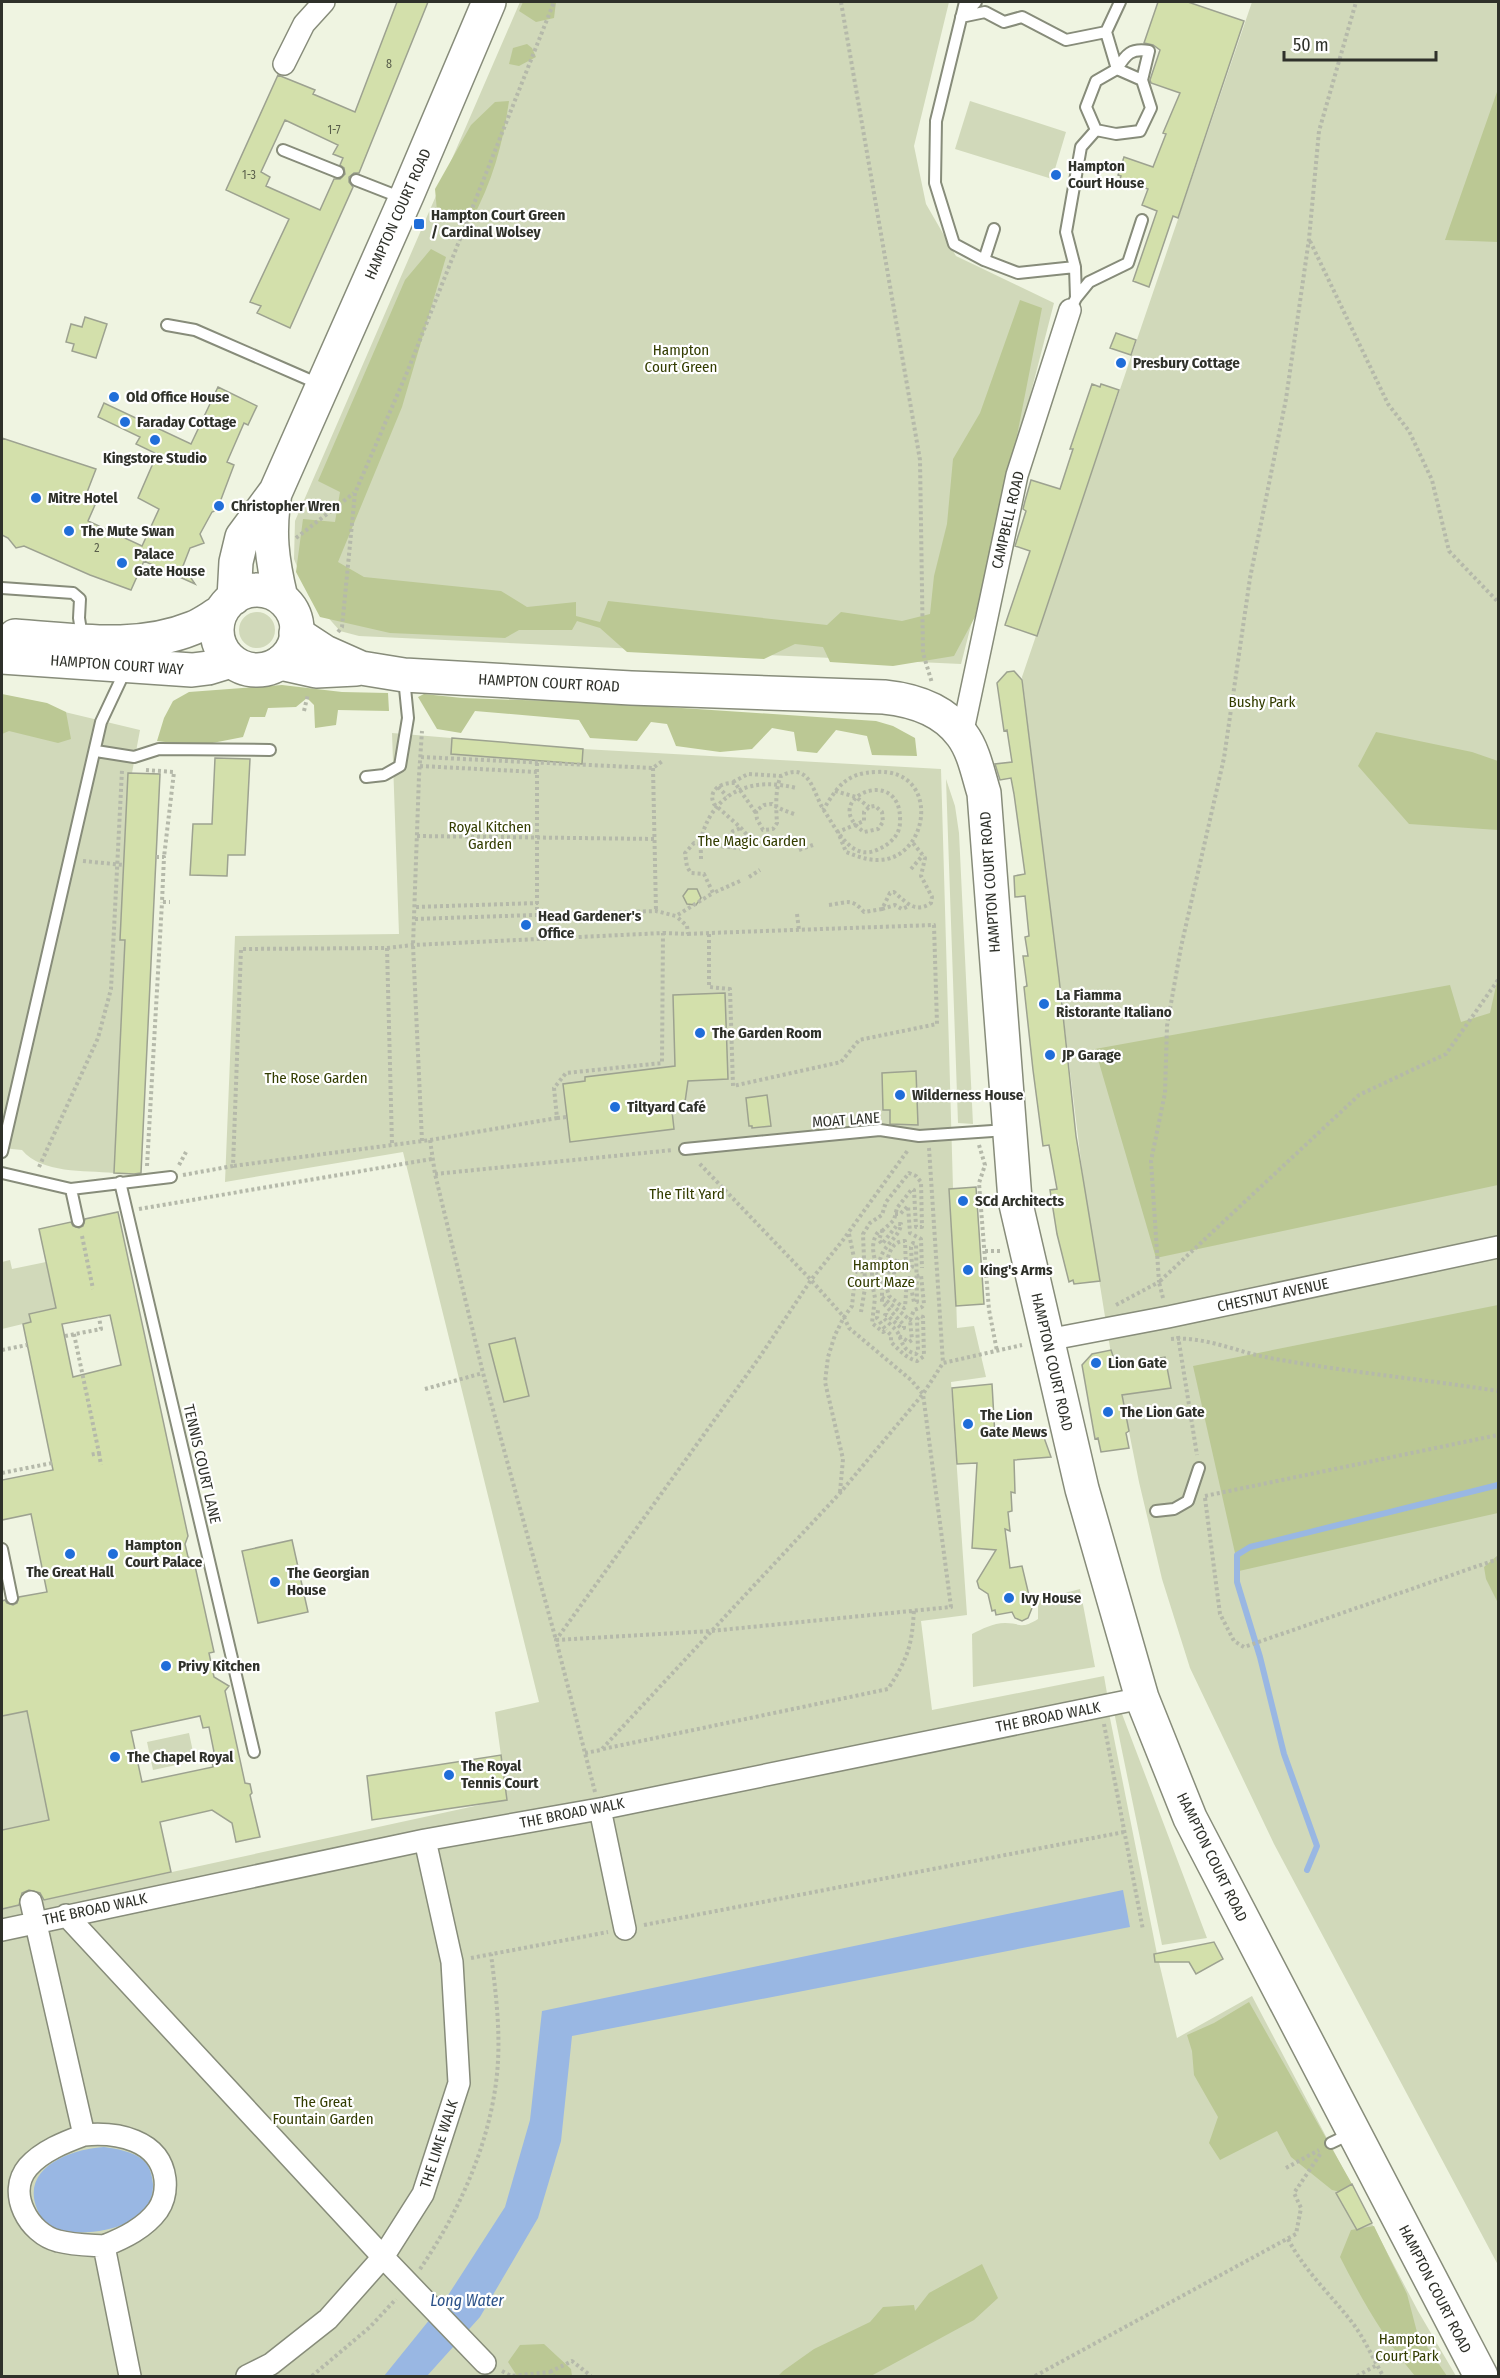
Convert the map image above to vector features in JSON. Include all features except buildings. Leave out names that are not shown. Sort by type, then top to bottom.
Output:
[{"type":"main road","name":"HAMPTON COURT ROAD","points":[[281,598],[273,567],[270,522],[276,491],[489,2]]},
{"type":"main road","name":"HAMPTON COURT ROAD","points":[[228,605],[242,537],[276,491]]},
{"type":"main road","points":[[261,591],[281,598],[293,614],[296,633],[290,653],[280,663],[266,669],[251,670],[231,661],[219,643],[217,632],[228,605],[247,592],[261,591]]},
{"type":"main road","name":"HAMPTON COURT WAY","points":[[2,635],[136,642],[164,638],[195,627],[228,605]]},
{"type":"main road","name":"HAMPTON COURT ROAD","points":[[296,633],[325,652],[361,668]]},
{"type":"main road","name":"HAMPTON COURT WAY","points":[[2,657],[192,670],[231,661]]},
{"type":"main road","name":"HAMPTON COURT ROAD","points":[[280,663],[316,671],[361,668],[404,675],[884,697],[922,705],[951,725],[975,762],[984,793],[1008,1130],[1015,1200],[1038,1342],[1142,1698],[1190,1818],[1337,2140],[1481,2376]]},
{"type":"street","points":[[284,64],[304,24],[324,2]]},
{"type":"street","name":"CAMPBELL ROAD","points":[[951,725],[1017,475],[1073,304]]},
{"type":"street","name":"CHESTNUT AVENUE","points":[[1038,1342],[1168,1317],[1498,1247]]},
{"type":"street","name":"THE BROAD WALK","points":[[3,1933],[33,1912],[66,1915],[424,1840],[600,1809],[1142,1698]]},
{"type":"street","points":[[600,1809],[625,1929]]},
{"type":"street","name":"THE LIME WALK","points":[[247,2376],[271,2364],[328,2319],[383,2257],[423,2194],[459,2083],[452,1962],[424,1840]]},
{"type":"street","points":[[33,1912],[84,2135]]},
{"type":"street","points":[[66,1915],[383,2257],[485,2363]]},
{"type":"street","points":[[104,2133],[139,2142],[157,2157],[163,2170],[165,2193],[159,2209],[146,2224],[104,2246],[57,2241],[40,2232],[28,2220],[22,2207],[21,2179],[28,2167],[62,2143],[84,2135],[104,2133]]},
{"type":"street","points":[[104,2246],[130,2376]]},
{"type":"lane","points":[[965,2],[936,121],[934,183],[954,244],[984,260],[1018,273],[1075,267]]},
{"type":"lane","points":[[961,17],[976,2]]},
{"type":"lane","points":[[1120,2],[1106,32],[1117,69],[1142,80]]},
{"type":"lane","points":[[961,17],[985,12],[1004,22],[1022,17],[1066,40],[1106,32]]},
{"type":"lane","points":[[1137,49],[1149,51],[1142,80],[1151,108],[1140,130],[1116,134],[1096,130],[1086,107],[1096,81],[1117,69],[1126,54],[1137,49]]},
{"type":"lane","points":[[1073,304],[1075,267],[1066,232],[1082,147],[1096,130]]},
{"type":"lane","points":[[283,150],[338,172]]},
{"type":"lane","points":[[356,180],[405,199]]},
{"type":"lane","points":[[1073,304],[1089,282],[1128,264],[1142,220]]},
{"type":"lane","points":[[984,260],[993,228]]},
{"type":"lane","points":[[168,325],[195,330],[322,386]]},
{"type":"lane","points":[[2,588],[73,592],[80,599],[79,618],[82,640]]},
{"type":"lane","points":[[2,1152],[101,722],[126,667]]},
{"type":"lane","points":[[366,777],[384,775],[400,766],[408,718],[404,675]]},
{"type":"lane","points":[[96,751],[134,757],[159,749],[270,750]]},
{"type":"lane","name":"MOAT LANE","points":[[685,1149],[880,1130],[923,1136],[1008,1130]]},
{"type":"lane","points":[[2,1173],[71,1190],[171,1177]]},
{"type":"lane","name":"TENNIS COURT LANE","points":[[120,1182],[254,1752]]},
{"type":"lane","points":[[71,1190],[78,1221]]},
{"type":"lane","points":[[1156,1511],[1174,1509],[1188,1502],[1199,1468]]},
{"type":"lane","points":[[2,1549],[12,1598]]},
{"type":"path","points":[[338,631],[342,627],[355,493],[408,370],[554,2]]},
{"type":"path","points":[[841,2],[920,460],[923,653],[951,725]]},
{"type":"path","points":[[1168,1317],[1158,1282],[1150,1161],[1165,1093],[1167,1026],[1184,936],[1224,758],[1250,578],[1286,399],[1309,239],[1319,131],[1356,2]]},
{"type":"path","points":[[1309,239],[1388,404],[1409,431],[1432,480],[1449,551],[1498,602]]},
{"type":"path","points":[[291,542],[355,493]]},
{"type":"path","points":[[421,727],[423,735],[413,945],[422,1141]]},
{"type":"path","points":[[421,756],[653,768],[664,760]]},
{"type":"path","points":[[537,763],[537,914]]},
{"type":"path","points":[[92,766],[132,769]]},
{"type":"path","points":[[420,766],[537,772]]},
{"type":"path","points":[[653,768],[656,911]]},
{"type":"path","points":[[33,1182],[98,1038],[106,1014],[114,958],[116,864],[122,769]]},
{"type":"path","points":[[143,770],[174,772],[164,857],[146,1179]]},
{"type":"path","points":[[823,810],[835,791],[853,775],[888,771],[902,774],[912,784],[922,804],[921,819],[913,843],[896,855],[879,860],[846,852],[838,832]]},
{"type":"path","points":[[713,893],[704,874],[691,873],[687,867],[686,853],[694,843],[746,849],[755,844],[714,804],[711,799],[713,790],[718,787],[748,774],[781,776],[795,772],[804,774],[811,782],[823,810],[838,832],[848,845],[858,851],[874,852],[889,844],[897,834],[900,812],[890,795],[880,790],[869,789],[856,797],[851,807],[851,820],[854,825],[864,832],[878,829],[883,822],[882,812],[875,806],[869,807],[864,812],[864,821],[854,825],[838,832]]},
{"type":"path","points":[[731,782],[735,783],[757,814],[763,830],[773,829],[777,823],[778,782],[781,776]]},
{"type":"path","points":[[701,859],[701,837],[712,814],[727,796],[746,786],[764,783],[796,788]]},
{"type":"path","points":[[718,787],[727,796]]},
{"type":"path","points":[[835,791],[856,797],[869,807]]},
{"type":"path","points":[[757,814],[756,811],[764,805],[772,804],[794,814]]},
{"type":"path","points":[[733,848],[729,838],[733,831],[741,828]]},
{"type":"path","points":[[417,836],[655,839]]},
{"type":"path","points":[[882,909],[890,892],[894,892],[909,906],[916,908],[931,903],[932,897],[921,876],[925,858],[913,843]]},
{"type":"path","points":[[799,850],[813,845]]},
{"type":"path","points":[[910,869],[923,855]]},
{"type":"path","points":[[156,857],[164,857]]},
{"type":"path","points":[[68,860],[124,865]]},
{"type":"path","points":[[749,877],[760,870]]},
{"type":"path","points":[[676,916],[713,893],[740,881]]},
{"type":"path","points":[[829,905],[847,901],[856,903],[864,912],[895,905],[902,909],[909,906]]},
{"type":"path","points":[[162,902],[170,902]]},
{"type":"path","points":[[416,907],[538,903]]},
{"type":"path","points":[[416,919],[656,911],[676,916],[687,926],[688,934]]},
{"type":"path","points":[[797,914],[800,930]]},
{"type":"path","points":[[233,1166],[241,949],[387,948],[663,933],[688,934],[709,933],[800,930],[934,924],[938,1024],[859,1040],[841,1062],[733,1086],[730,989],[709,987],[709,933]]},
{"type":"path","points":[[557,1118],[554,1088],[566,1073],[662,1063],[663,933]]},
{"type":"path","points":[[387,948],[392,1144]]},
{"type":"path","points":[[1114,1306],[1158,1282],[1359,1095],[1446,1054],[1498,980]]},
{"type":"path","points":[[171,1177],[233,1166],[430,1140],[567,1117]]},
{"type":"path","points":[[556,1640],[759,1358],[811,1280],[923,1136]]},
{"type":"path","points":[[602,1750],[840,1492],[923,1394],[943,1363],[923,1136]]},
{"type":"path","points":[[430,1140],[435,1174],[483,1373],[592,1779]]},
{"type":"path","points":[[435,1174],[685,1149],[811,1280],[844,1317],[849,1328],[911,1380],[923,1394],[951,1607],[711,1631],[556,1640]]},
{"type":"path","points":[[127,1211],[432,1159]]},
{"type":"path","points":[[985,1165],[979,1183],[990,1310],[997,1351]]},
{"type":"path","points":[[861,1312],[865,1286],[863,1234],[870,1223],[882,1215],[886,1202],[909,1173],[921,1182],[922,1227],[919,1228],[916,1224],[914,1190],[912,1189],[901,1202],[889,1227],[882,1232],[879,1231],[873,1243],[877,1267],[885,1267],[891,1248],[905,1241],[906,1268],[909,1270]]},
{"type":"path","points":[[895,1215],[900,1214],[908,1206],[911,1236],[921,1239],[922,1268]]},
{"type":"path","points":[[880,1260],[884,1249],[902,1224],[898,1224],[882,1244],[879,1240],[882,1232]]},
{"type":"path","points":[[909,1227],[916,1224]]},
{"type":"path","points":[[849,1233],[857,1272],[865,1271]]},
{"type":"path","points":[[82,1236],[93,1289]]},
{"type":"path","points":[[914,1243],[916,1244],[917,1276],[917,1302],[914,1302],[909,1270],[912,1267],[911,1247],[914,1243]]},
{"type":"path","points":[[985,1251],[1008,1250]]},
{"type":"path","points":[[895,1286],[894,1272],[897,1258]]},
{"type":"path","points":[[886,1330],[883,1332],[872,1323],[875,1298],[872,1273],[894,1272]]},
{"type":"path","points":[[898,1336],[909,1342],[912,1340],[910,1320],[914,1310],[924,1304],[921,1275],[917,1276]]},
{"type":"path","points":[[878,1310],[877,1318],[891,1335],[891,1342],[912,1360],[921,1359],[924,1356],[923,1317],[920,1316],[917,1319],[918,1351],[916,1354],[899,1341],[898,1336],[884,1318],[887,1315],[904,1328],[904,1325],[882,1302],[882,1283],[885,1282],[889,1296],[904,1308],[909,1278]]},
{"type":"path","points":[[840,1492],[843,1459],[825,1382],[828,1357],[844,1317],[852,1306],[854,1287],[872,1283]]},
{"type":"path","points":[[882,1297],[910,1320]]},
{"type":"path","points":[[65,1336],[101,1329],[99,1317]]},
{"type":"path","points":[[74,1334],[101,1465]]},
{"type":"path","points":[[1179,1338],[1192,1338],[1266,1358],[1498,1391]]},
{"type":"path","points":[[943,1363],[1038,1342]]},
{"type":"path","points":[[2,1350],[27,1345]]},
{"type":"path","points":[[425,1389],[483,1373]]},
{"type":"path","points":[[1204,1496],[1498,1435]]},
{"type":"path","points":[[90,1455],[99,1453]]},
{"type":"path","points":[[2,1473],[51,1463]]},
{"type":"path","points":[[1244,1647],[1498,1559]]},
{"type":"path","points":[[585,1753],[888,1689],[900,1670],[913,1641],[914,1609]]},
{"type":"path","points":[[1101,1706],[1143,1930]]},
{"type":"path","points":[[452,1962],[1124,1832]]},
{"type":"path","points":[[1286,2168],[1337,2140]]},
{"type":"path","points":[[1035,2376],[1296,2234],[1301,2208],[1294,2193],[1337,2140]]},
{"type":"path","points":[[1288,2239],[1303,2264],[1364,2339],[1383,2376]]},
{"type":"path","points":[[485,2363],[511,2376],[550,2372],[572,2361],[591,2376]]},
{"type":"path","points":[[1357,2376],[1377,2366]]},
{"type":"path","points":[[550,2372],[554,2376]]},
{"type":"green space","name":"Hampton Court Green","points":[[520,2],[949,2],[914,146],[926,204],[956,256],[1054,303],[961,664],[359,636],[340,631],[309,596],[294,559],[295,521]]},
{"type":"green space","points":[[523,2],[556,2],[554,18],[536,22],[519,11]]},
{"type":"green space","name":"Bushy Park","points":[[1252,2],[1498,2],[1498,2265],[1274,1844],[1190,1668],[1162,1579],[1139,1482],[1115,1361],[1112,1360],[1084,1186],[1022,677]]},
{"type":"green space","points":[[527,44],[532,48],[536,57],[519,66],[509,64],[513,48]]},
{"type":"green space","points":[[1498,89],[1498,242],[1445,240]]},
{"type":"green space","points":[[509,101],[496,163],[471,221],[437,211],[435,189],[471,125],[495,102]]},
{"type":"green space","points":[[970,101],[1066,132],[1052,179],[955,149]]},
{"type":"green space","points":[[431,249],[446,257],[402,407],[338,562],[364,577],[501,591],[527,607],[576,602],[576,616],[600,622],[608,601],[827,625],[841,612],[902,621],[930,614],[934,576],[947,524],[953,459],[980,413],[1020,300],[1042,308],[1014,451],[975,617],[954,656],[893,666],[830,662],[823,647],[795,644],[764,659],[627,652],[600,628],[577,621],[572,630],[519,630],[505,638],[390,633],[320,617],[296,572],[303,519],[335,522],[340,492],[318,481],[405,280]]},
{"type":"green space","points":[[257,612],[270,617],[275,630],[270,643],[257,648],[244,643],[239,630],[244,617]]},
{"type":"green space","points":[[282,685],[342,692],[388,693],[389,711],[338,710],[336,725],[315,728],[314,705],[307,698],[296,707],[268,708],[265,717],[250,717],[243,737],[197,746],[157,741],[164,718],[173,701],[189,692]]},
{"type":"green space","points":[[2,694],[47,703],[66,712],[71,739],[58,743],[9,731],[2,734]]},
{"type":"green space","points":[[424,694],[462,698],[607,703],[876,721],[893,726],[915,738],[917,756],[872,755],[867,736],[836,730],[817,753],[797,751],[794,732],[772,728],[752,749],[720,752],[676,746],[667,724],[651,722],[637,741],[590,738],[579,720],[475,711],[461,733],[437,729],[418,697]]},
{"type":"green space","points":[[2,697],[140,730],[132,773],[128,773],[125,940],[114,1173],[52,1167],[30,1158],[22,1150],[2,1148]]},
{"type":"green space","points":[[1376,732],[1472,752],[1498,761],[1498,830],[1409,824],[1358,766]]},
{"type":"green space","points":[[392,733],[583,749],[941,769],[957,1328],[974,1326],[986,1377],[951,1382],[967,1615],[921,1621],[932,1710],[1104,1676],[1109,1705],[1107,1703],[1157,1954],[1177,2038],[1252,1996],[1418,2311],[1456,2376],[2,2376],[2,1909],[507,1799],[495,1712],[539,1702],[403,1152],[225,1182],[235,936],[399,934]]},
{"type":"green space","points":[[946,779],[955,806],[959,833],[973,1124],[958,1123]]},
{"type":"green space","points":[[1498,977],[1498,1185],[1156,1258],[1095,1049],[1450,985],[1461,1022],[1490,1013]]},
{"type":"green space","points":[[10,1260],[12,1269],[46,1262],[56,1308],[29,1314],[31,1322],[2,1329],[2,1262]]},
{"type":"green space","points":[[1498,1305],[1498,1513],[1239,1571],[1193,1366]]},
{"type":"green space","points":[[1498,1555],[1498,1603],[1486,1579],[1484,1567]]},
{"type":"green space","points":[[1080,1589],[1095,1667],[973,1687],[972,1634],[996,1624],[1028,1624],[1038,1619],[1038,1600]]},
{"type":"green space","points":[[1119,1706],[1207,1938],[1162,1945],[1113,1707]]},
{"type":"green space","points":[[27,1711],[49,1820],[2,1830],[2,1716]]},
{"type":"green space","points":[[189,1733],[195,1761],[153,1770],[147,1742]]},
{"type":"green space","points":[[1249,2002],[1352,2184],[1349,2194],[1332,2190],[1291,2157],[1277,2131],[1220,2160],[1209,2143],[1218,2117],[1194,2075],[1192,2051],[1187,2035],[1214,2023]]},
{"type":"green space","name":"Hampton Court Park","points":[[1374,2226],[1407,2294],[1417,2332],[1447,2376],[1415,2376],[1374,2319],[1340,2257],[1351,2230]]},
{"type":"green space","points":[[982,2264],[998,2298],[974,2320],[871,2376],[778,2376],[814,2349],[870,2322],[883,2307],[914,2305],[915,2311],[929,2293]]},
{"type":"green space","points":[[544,2344],[571,2369],[572,2376],[517,2376],[508,2362],[520,2345]]},
{"type":"water","name":"Long Water","points":[[1123,1890],[1130,1927],[572,2036],[561,2141],[538,2218],[480,2317],[427,2376],[384,2376],[443,2303],[505,2207],[530,2120],[542,2011]]},
{"type":"water","points":[[104,2147],[134,2154],[143,2160],[151,2174],[153,2184],[151,2199],[144,2210],[133,2220],[119,2226],[87,2232],[55,2229],[43,2219],[37,2209],[34,2194],[36,2182],[42,2171],[64,2156]]},
{"type":"waterway","points":[[1307,1870],[1317,1846],[1284,1754],[1260,1657],[1237,1582],[1237,1555],[1250,1547],[1498,1485]]},
{"type":"place","name":"Hampton Court House","points":[[1056,175]]},
{"type":"place","name":"Hampton Court Green / Cardinal Wolsey","points":[[419,224]]},
{"type":"place","name":"Presbury Cottage","points":[[1121,363]]},
{"type":"place","name":"Old Office House","points":[[114,397]]},
{"type":"place","name":"Faraday Cottage","points":[[125,422]]},
{"type":"place","name":"Kingstore Studio","points":[[155,440]]},
{"type":"place","name":"Mitre Hotel","points":[[36,498]]},
{"type":"place","name":"Christopher Wren","points":[[219,506]]},
{"type":"place","name":"The Mute Swan","points":[[69,531]]},
{"type":"place","name":"Palace Gate House","points":[[122,563]]},
{"type":"place","name":"Head Gardener's Office","points":[[526,925]]},
{"type":"place","name":"La Fiamma Ristorante Italiano","points":[[1044,1004]]},
{"type":"place","name":"The Garden Room","points":[[700,1033]]},
{"type":"place","name":"JP Garage","points":[[1050,1055]]},
{"type":"place","name":"Wilderness House","points":[[900,1095]]},
{"type":"place","name":"Tiltyard Café","points":[[615,1107]]},
{"type":"place","name":"SCd Architects","points":[[963,1201]]},
{"type":"place","name":"King's Arms","points":[[968,1270]]},
{"type":"place","name":"Lion Gate","points":[[1096,1363]]},
{"type":"place","name":"The Lion Gate","points":[[1108,1412]]},
{"type":"place","name":"The Lion Gate Mews","points":[[968,1424]]},
{"type":"place","name":"The Great Hall","points":[[70,1554]]},
{"type":"place","name":"Hampton Court Palace","points":[[113,1554]]},
{"type":"place","name":"The Georgian House","points":[[275,1582]]},
{"type":"place","name":"Ivy House","points":[[1009,1598]]},
{"type":"place","name":"Privy Kitchen","points":[[166,1666]]},
{"type":"place","name":"The Chapel Royal","points":[[115,1757]]},
{"type":"place","name":"The Royal Tennis Court","points":[[449,1775]]},
{"type":"park label","name":"Royal Kitchen Garden","points":[[490,836]]},
{"type":"park label","name":"The Magic Garden","points":[[752,841]]},
{"type":"park label","name":"The Rose Garden","points":[[316,1078]]},
{"type":"park label","name":"The Tilt Yard","points":[[687,1194]]},
{"type":"park label","name":"Hampton Court Maze","points":[[881,1274]]},
{"type":"park label","name":"The Great Fountain Garden","points":[[323,2110]]}]
